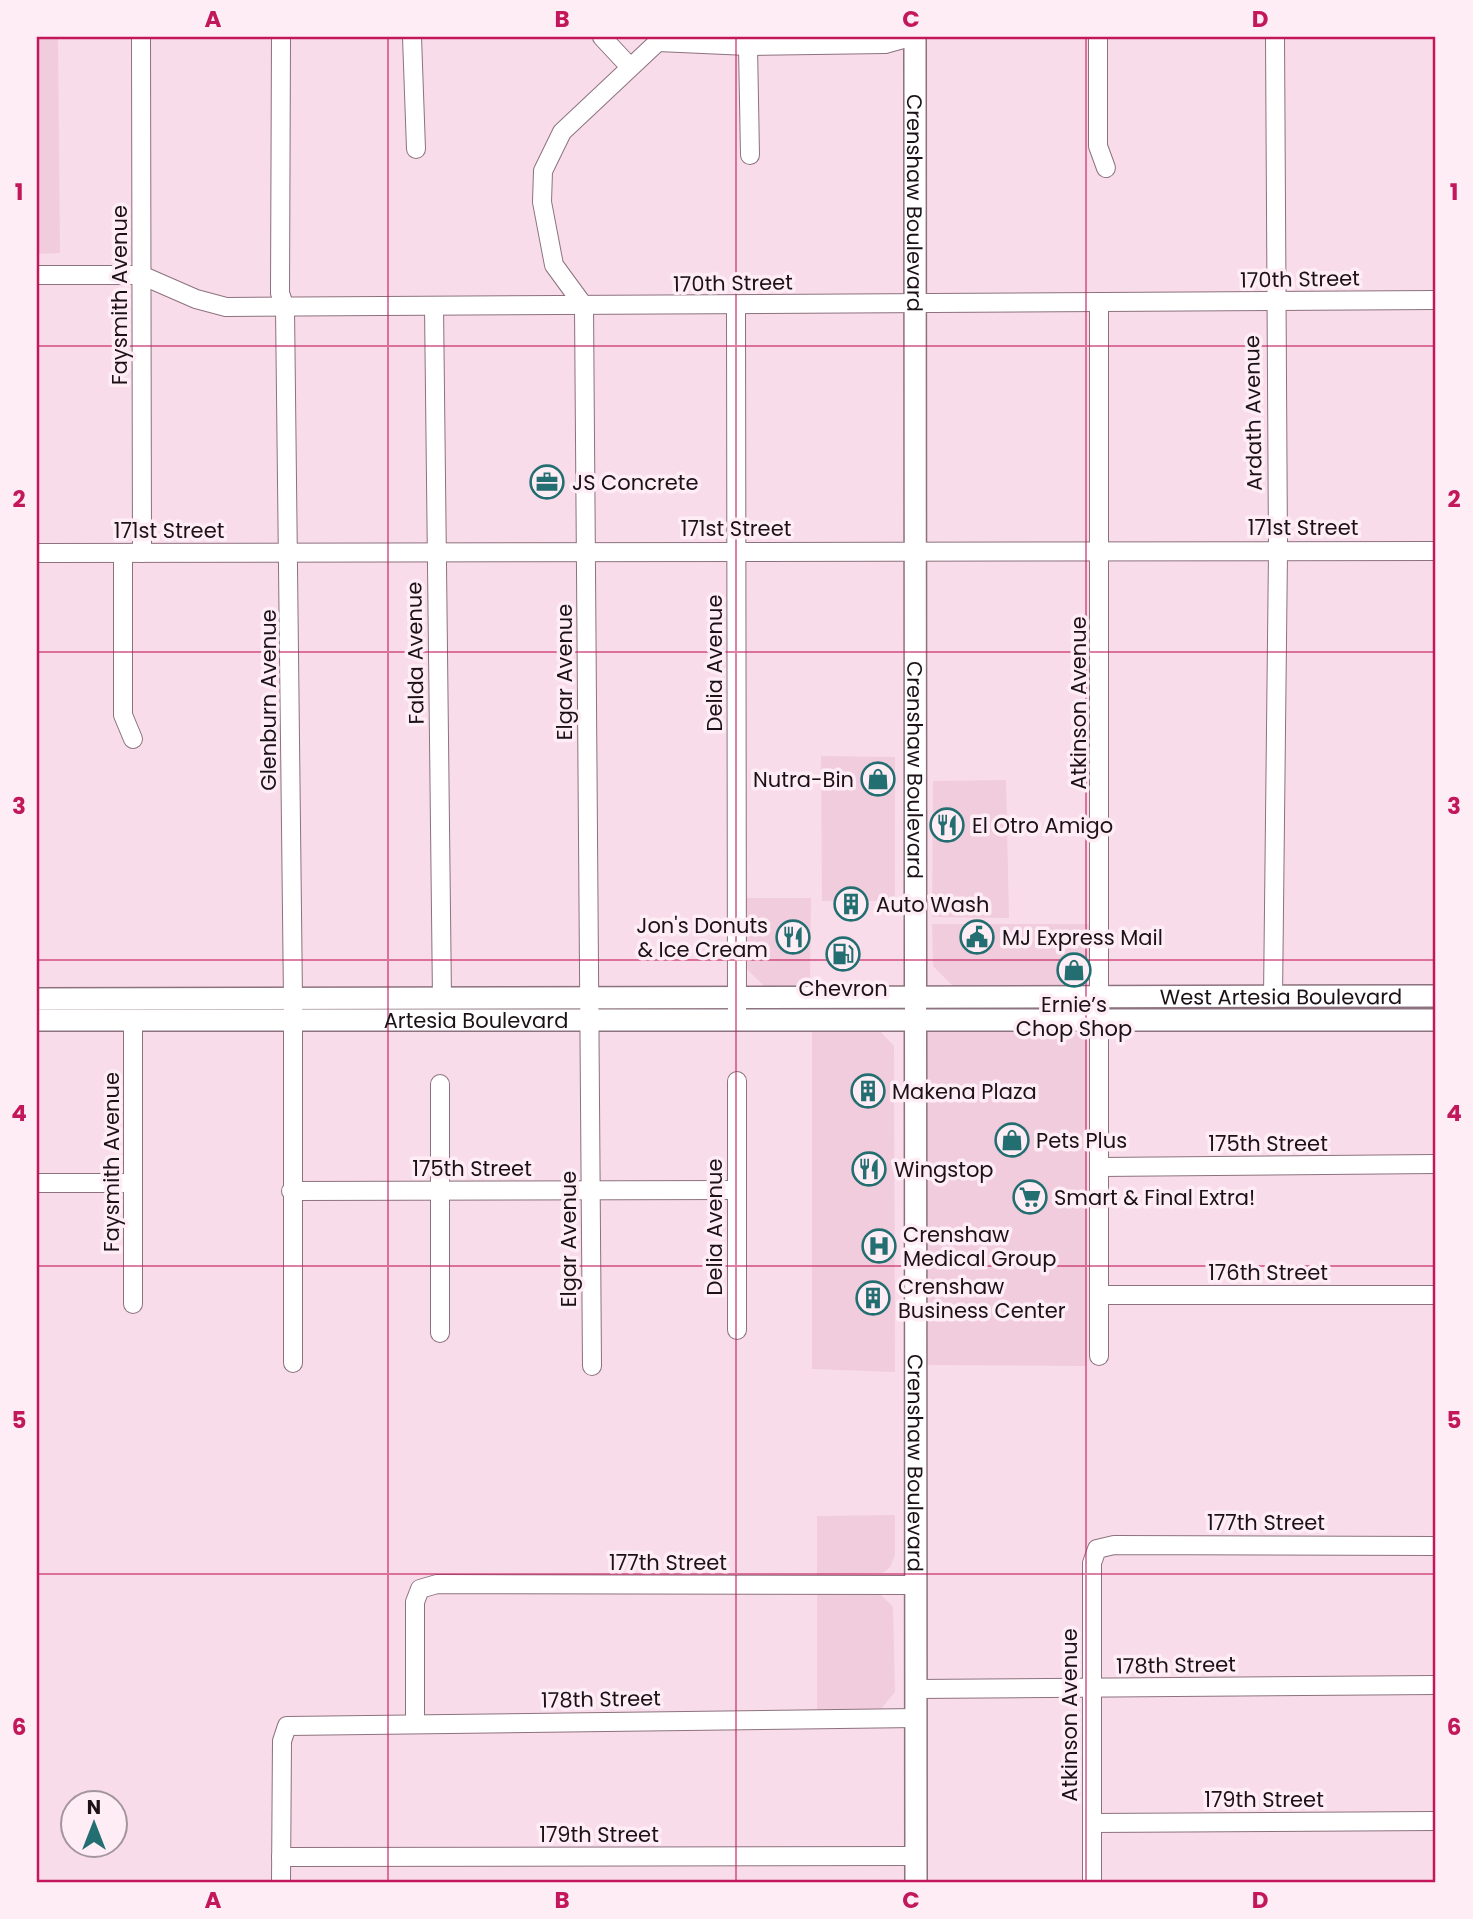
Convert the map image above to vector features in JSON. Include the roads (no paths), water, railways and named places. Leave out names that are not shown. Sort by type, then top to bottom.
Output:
[{"type":"main road","name":"Crenshaw Boulevard","points":[[912,37],[915,303],[916,1882]]},
{"type":"main road","name":"West Artesia Boulevard","points":[[915,997],[1436,996]]},
{"type":"main road","name":"Artesia Boulevard","points":[[37,1020],[133,1020],[442,999],[915,997]]},
{"type":"main road","name":"Artesia Boulevard","points":[[37,999],[589,1020],[915,1021]]},
{"type":"main road","name":"West Artesia Boulevard","points":[[915,1021],[1436,1020]]},
{"type":"street","name":"Faysmith Avenue","points":[[141,37],[142,553]]},
{"type":"street","name":"Glenburn Avenue","points":[[281,37],[280,293],[285,308],[289,552],[293,1363]]},
{"type":"street","points":[[412,37],[416,149]]},
{"type":"street","points":[[602,37],[631,67]]},
{"type":"street","points":[[584,306],[554,265],[542,202],[543,171],[562,132],[660,39],[748,46],[885,44],[912,37]]},
{"type":"street","points":[[1098,37],[1098,146],[1106,168]]},
{"type":"street","name":"Ardath Avenue","points":[[1273,998],[1278,551],[1274,302],[1275,37]]},
{"type":"street","points":[[748,46],[750,155]]},
{"type":"street","name":"170th Street","points":[[37,275],[141,275],[195,299],[226,307],[1436,300]]},
{"type":"street","name":"Atkinson Avenue","points":[[1099,302],[1099,1356]]},
{"type":"street","name":"Falda Avenue","points":[[434,306],[442,999]]},
{"type":"street","name":"Elgar Avenue","points":[[584,306],[592,1366]]},
{"type":"street","name":"Delia Avenue","points":[[736,306],[737,1020]]},
{"type":"street","name":"171st Street","points":[[37,553],[1436,551]]},
{"type":"street","points":[[123,553],[123,715],[133,739]]},
{"type":"street","name":"Faysmith Avenue","points":[[133,1020],[133,1304]]},
{"type":"street","name":"Delia Avenue","points":[[737,1081],[737,1331]]},
{"type":"street","points":[[440,1084],[440,1333]]},
{"type":"street","name":"175th Street","points":[[1100,1167],[1436,1164]]},
{"type":"street","points":[[37,1183],[133,1183]]},
{"type":"street","name":"175th Street","points":[[291,1191],[737,1190]]},
{"type":"street","name":"176th Street","points":[[1099,1295],[1436,1295]]},
{"type":"street","name":"177th Street","points":[[1097,1549],[1114,1545],[1436,1546]]},
{"type":"street","name":"Atkinson Avenue","points":[[1092,1882],[1092,1563],[1097,1549]]},
{"type":"street","name":"177th Street","points":[[415,1723],[415,1602],[420,1589],[437,1584],[916,1585]]},
{"type":"street","name":"178th Street","points":[[916,1689],[1436,1685]]},
{"type":"street","name":"178th Street","points":[[281,1857],[282,1741],[287,1726],[916,1718]]},
{"type":"street","name":"179th Street","points":[[1092,1823],[1436,1821]]},
{"type":"street","name":"179th Street","points":[[281,1857],[916,1856]]},
{"type":"street","points":[[281,1857],[281,1882]]},
{"type":"place","name":"JS Concrete","points":[[547,482]]},
{"type":"place","name":"Nutra-Bin","points":[[878,779]]},
{"type":"place","name":"El Otro Amigo","points":[[947,825]]},
{"type":"place","name":"Auto Wash","points":[[851,904]]},
{"type":"place","name":"Jon's Donuts & Ice Cream","points":[[793,937]]},
{"type":"place","name":"MJ Express Mail","points":[[977,937]]},
{"type":"place","name":"Chevron","points":[[843,954]]},
{"type":"place","name":"Ernie’s Chop Shop","points":[[1074,970]]},
{"type":"place","name":"Makena Plaza","points":[[868,1091]]},
{"type":"place","name":"Pets Plus","points":[[1012,1140]]},
{"type":"place","name":"Wingstop","points":[[869,1169]]},
{"type":"place","name":"Smart & Final Extra!","points":[[1030,1197]]},
{"type":"place","name":"Crenshaw Medical Group","points":[[879,1246]]},
{"type":"place","name":"Crenshaw Business Center","points":[[873,1298]]}]
